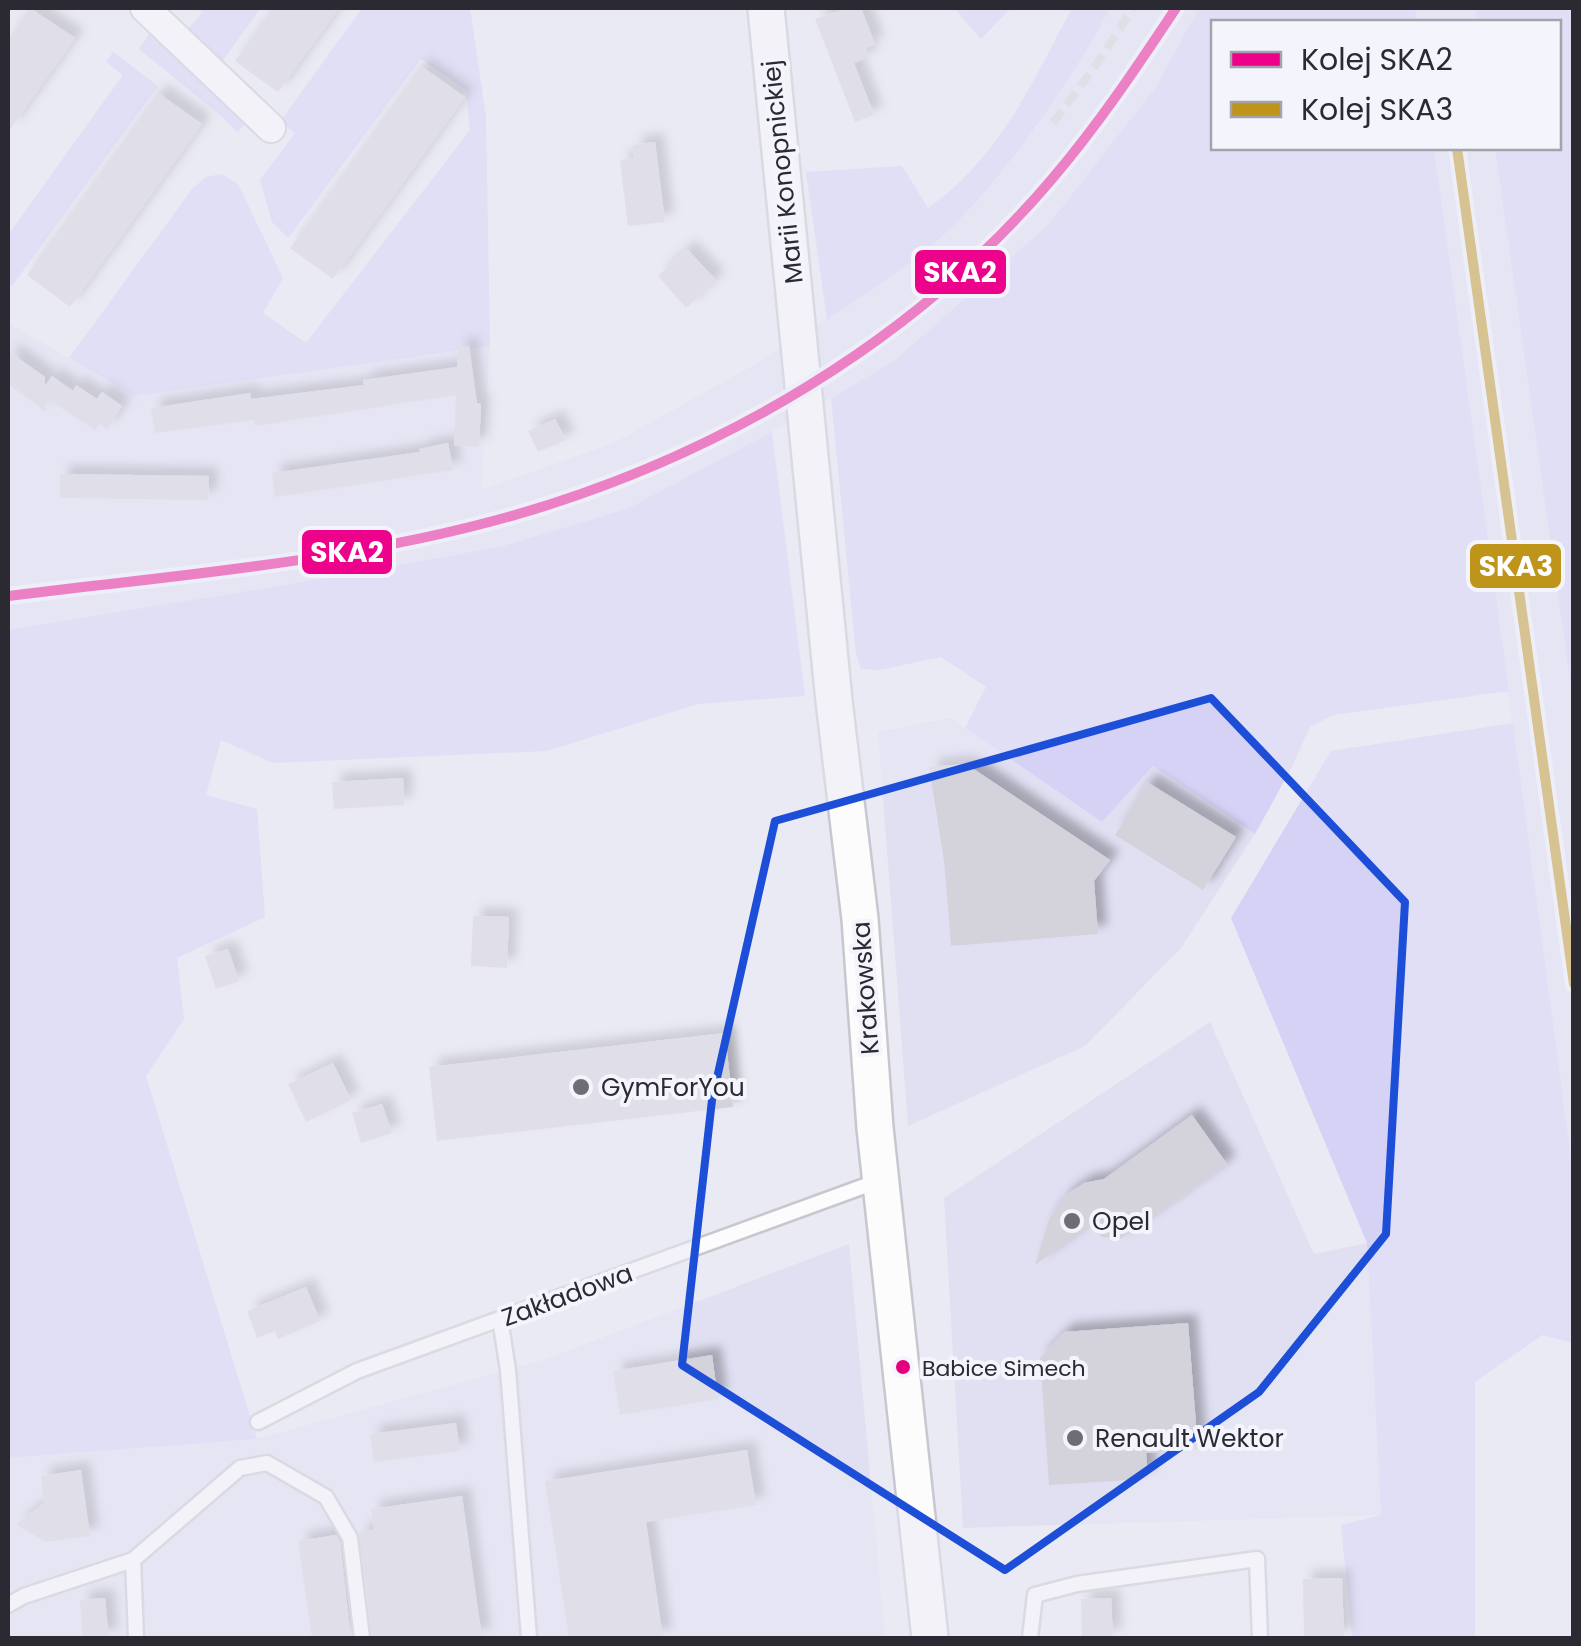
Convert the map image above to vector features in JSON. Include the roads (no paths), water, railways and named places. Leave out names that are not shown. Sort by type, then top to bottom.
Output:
[{"type":"street","points":[[145,8],[271,128]]},
{"type":"street","name":"Marii Konopnickiej","points":[[766,8],[799,337]]},
{"type":"street","name":"Krakowska","points":[[799,337],[930,1638]]},
{"type":"lane","name":"Zakładowa","points":[[258,1422],[358,1371],[881,1180]]},
{"type":"lane","points":[[500,1319],[508,1370],[529,1638]]},
{"type":"lane","points":[[8,1605],[24,1596],[132,1560],[240,1468],[267,1463],[326,1496],[350,1538],[362,1638]]},
{"type":"lane","points":[[1030,1638],[1035,1595],[1077,1584],[1256,1559],[1260,1638]]},
{"type":"lane","points":[[132,1560],[136,1638]]},
{"type":"railway","points":[[1053,123],[1133,8]]},
{"type":"rail line","name":"SKA2","points":[[8,596],[327,556],[453,531],[591,490],[666,461],[738,426],[875,341],[939,292],[998,238],[1085,138],[1176,8]]},
{"type":"rail line","name":"SKA3","points":[[1457,150],[1574,984]]},
{"type":"place","name":"GymForYou","points":[[581,1087]]},
{"type":"place","name":"Opel","points":[[1072,1221]]},
{"type":"place","name":"Babice Simech","points":[[903,1367]]},
{"type":"place","name":"Renault Wektor","points":[[1075,1438]]}]
